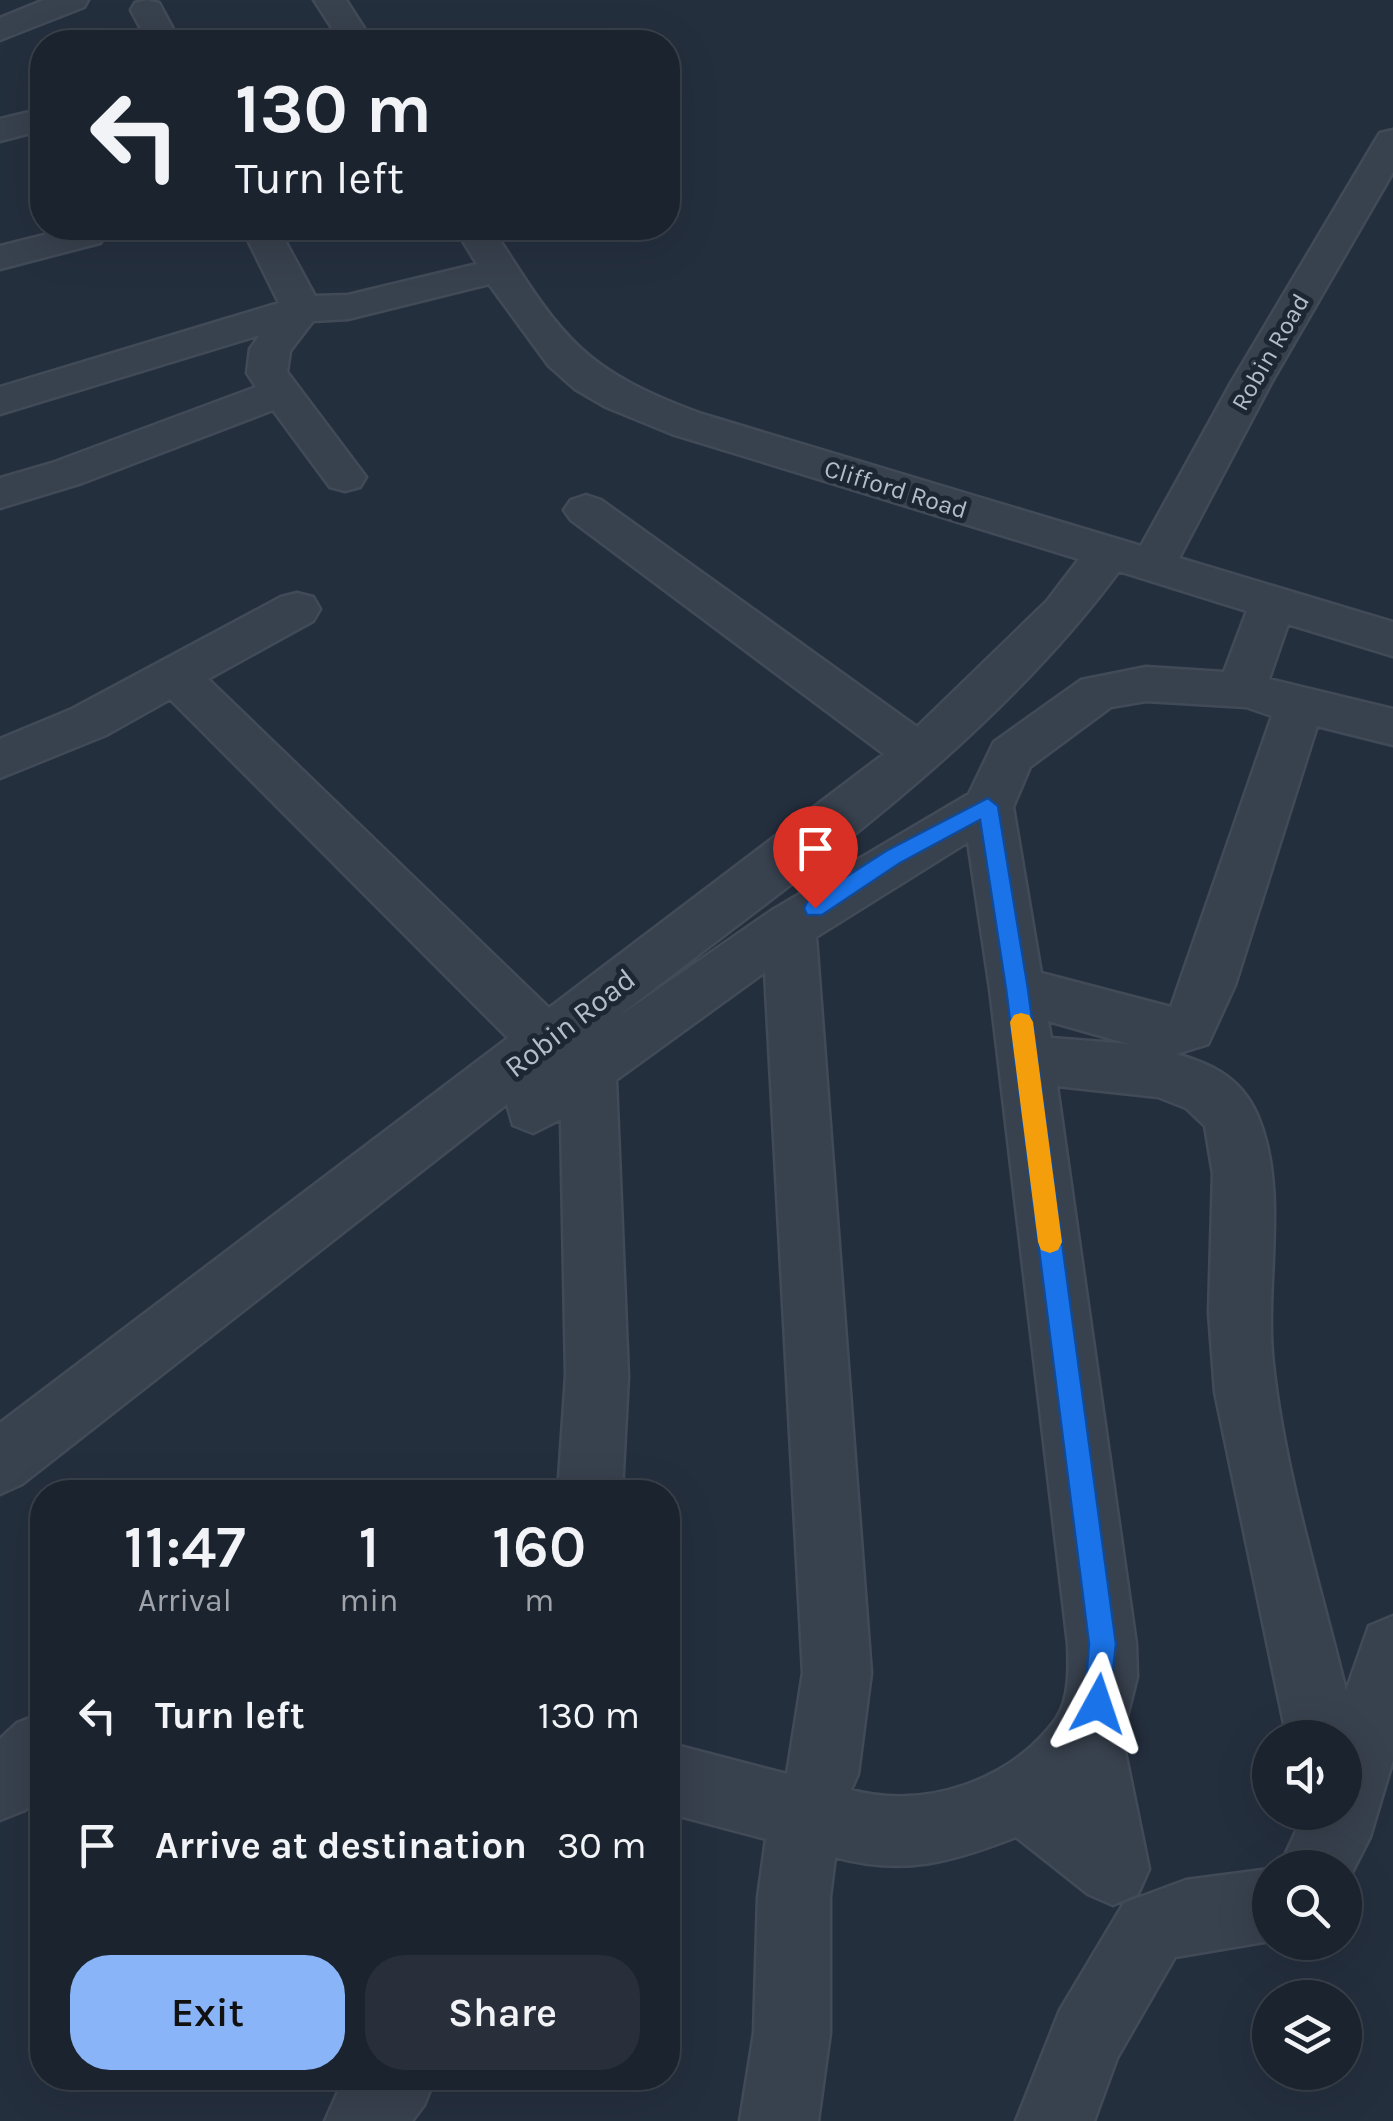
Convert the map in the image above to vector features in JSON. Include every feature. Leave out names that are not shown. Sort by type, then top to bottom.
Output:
[{"type":"street","points":[[0,30],[72,0]]},
{"type":"street","points":[[330,0],[349,30]]},
{"type":"street","points":[[148,10],[158,30]]},
{"type":"street","name":"Robin Road","points":[[0,1462],[568,1055],[919,754],[1062,613],[1130,559],[1251,382],[1393,141]]},
{"type":"street","points":[[0,258],[68,240]]},
{"type":"street","points":[[266,240],[302,309]]},
{"type":"street","name":"Clifford Road","points":[[481,240],[564,360],[635,405],[1393,639]]},
{"type":"street","points":[[0,402],[302,309],[348,306],[500,270]]},
{"type":"street","points":[[302,309],[266,358],[267,373],[345,477]]},
{"type":"street","points":[[0,493],[281,392]]},
{"type":"street","points":[[586,510],[919,754]]},
{"type":"street","points":[[1241,691],[1273,603]]},
{"type":"street","points":[[0,759],[89,722],[297,609]]},
{"type":"street","points":[[177,677],[568,1055],[596,1376],[591,1480]]},
{"type":"street","points":[[680,1781],[874,1832],[936,1828],[959,1824],[1024,1798],[1087,1737],[1100,1690],[1102,1644],[1017,989],[988,806],[1011,755],[1098,692],[1146,684],[1241,691],[1393,727]]},
{"type":"street","points":[[1017,989],[1156,1028],[1174,1032],[1189,1028],[1208,985],[1300,704]]},
{"type":"street","points":[[533,1108],[568,1055],[694,990],[893,857],[988,806]]},
{"type":"street","points":[[780,2121],[792,2043],[794,1898],[805,1816],[824,1774],[837,1673],[788,926]]},
{"type":"street","points":[[1026,1060],[1149,1072],[1187,1081],[1210,1093],[1230,1114],[1239,1137],[1239,1315],[1244,1370],[1261,1473],[1318,1720]]},
{"type":"street","points":[[1362,1744],[1393,1650]]},
{"type":"street","points":[[1055,2121],[1132,1899],[1087,1737]]},
{"type":"street","points":[[0,1786],[30,1759]]},
{"type":"street","points":[[1024,1798],[1132,1899],[1186,1917],[1252,1908]]},
{"type":"street","points":[[364,2121],[388,2090]]},
{"type":"slow traffic","points":[[1021,1022],[1050,1242]]},
{"type":"route","points":[[815,908],[893,857],[988,806],[1017,989],[1102,1644],[1103,1677],[1098,1704]]}]
